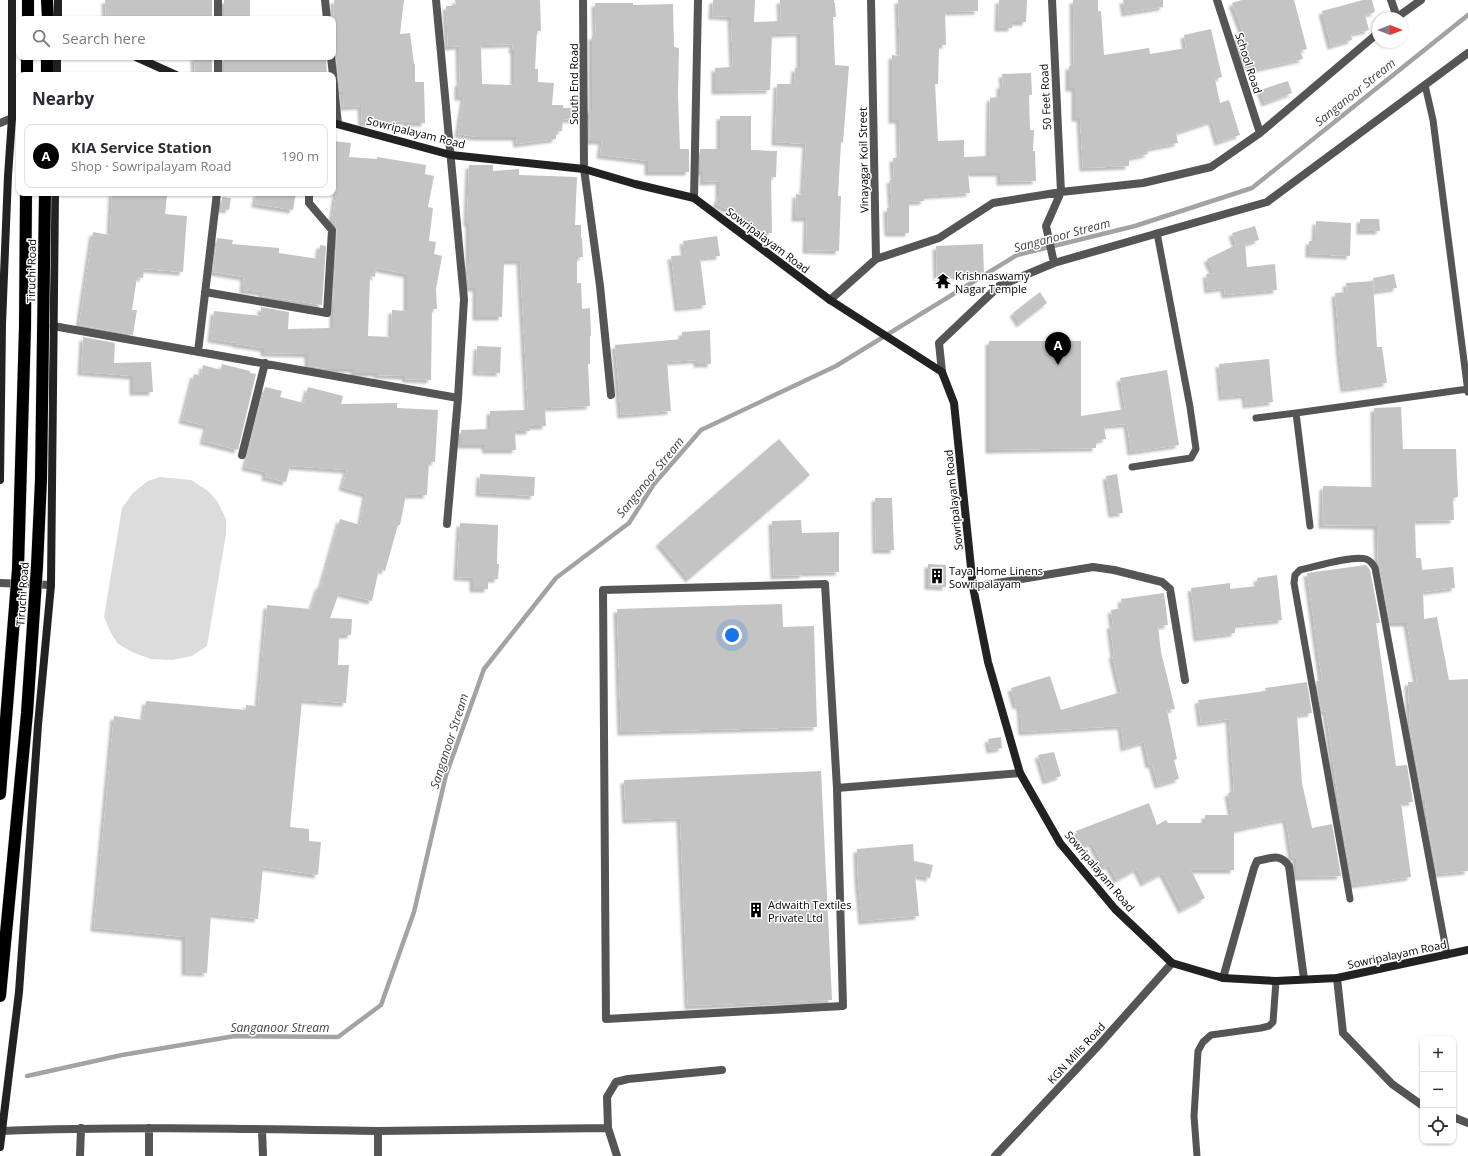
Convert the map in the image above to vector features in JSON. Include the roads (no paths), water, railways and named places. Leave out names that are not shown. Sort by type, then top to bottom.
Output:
[{"type":"highway","points":[[28,0],[28,16]]},
{"type":"highway","points":[[47,0],[55,16]]},
{"type":"highway","points":[[27,60],[27,72]]},
{"type":"highway","points":[[47,60],[47,72]]},
{"type":"highway","name":"Tiruchi Road","points":[[0,794],[18,569],[25,327],[26,196]]},
{"type":"highway","name":"Tiruchi Road","points":[[0,996],[28,713],[37,566],[42,472],[46,196]]},
{"type":"street","points":[[0,480],[2,324],[12,118],[12,0]]},
{"type":"street","points":[[56,16],[58,0]]},
{"type":"street","points":[[218,0],[218,16]]},
{"type":"street","points":[[325,0],[327,16]]},
{"type":"street","points":[[436,0],[464,299],[458,398],[447,524]]},
{"type":"street","name":"South End Road","points":[[583,0],[584,169],[600,286],[611,395]]},
{"type":"street","points":[[694,198],[698,0]]},
{"type":"street","name":"Vinayagar Koil Street","points":[[871,0],[876,259]]},
{"type":"street","name":"50 Feet Road","points":[[1052,0],[1061,192]]},
{"type":"street","name":"School Road","points":[[1216,0],[1260,133]]},
{"type":"street","points":[[1391,0],[1395,12]]},
{"type":"street","points":[[1405,12],[1421,0]]},
{"type":"street","points":[[830,300],[876,259],[939,238],[993,203],[1061,192],[1143,183],[1211,167],[1260,133],[1372,38]]},
{"type":"street","points":[[942,372],[939,343],[999,286],[1054,263],[1267,202],[1468,53]]},
{"type":"street","points":[[57,60],[57,72]]},
{"type":"street","points":[[143,60],[169,72]]},
{"type":"street","points":[[218,60],[218,72]]},
{"type":"street","points":[[331,60],[333,72]]},
{"type":"street","points":[[0,123],[12,118]]},
{"type":"street","name":"Sowripalayam Road","points":[[336,123],[451,155],[584,169],[635,184],[694,198],[830,300],[942,372],[954,403],[973,587],[988,662],[1020,773],[1060,843],[1114,909],[1172,963],[1223,978],[1276,981],[1337,978],[1468,950]]},
{"type":"street","points":[[1054,263],[1046,226],[1061,192]]},
{"type":"street","points":[[0,1147],[19,992],[38,725],[51,585],[55,196]]},
{"type":"street","points":[[198,352],[217,196]]},
{"type":"street","points":[[205,292],[327,313],[332,230],[309,203],[309,196]]},
{"type":"street","points":[[54,326],[458,398]]},
{"type":"street","points":[[242,455],[265,364]]},
{"type":"street","points":[[973,587],[1093,567],[1114,570],[1162,582],[1170,589],[1185,680]]},
{"type":"street","points":[[0,583],[51,585]]},
{"type":"street","points":[[825,584],[837,788],[843,1006],[606,1019],[603,590],[825,584]]},
{"type":"street","points":[[837,788],[1020,773]]},
{"type":"street","points":[[1223,978],[1257,861],[1278,857],[1285,860],[1289,866],[1304,979]]},
{"type":"street","name":"KGN Mills Road","points":[[995,1156],[1098,1046],[1172,963]]},
{"type":"street","points":[[1337,978],[1343,1033],[1392,1084],[1420,1104]]},
{"type":"street","points":[[617,1156],[608,1128],[607,1097],[616,1082],[628,1079],[722,1070]]},
{"type":"street","points":[[1456,1119],[1468,1123]]},
{"type":"street","points":[[2,1131],[81,1128],[378,1131],[608,1128]]},
{"type":"street","points":[[80,1156],[81,1128]]},
{"type":"street","points":[[149,1128],[149,1156]]},
{"type":"street","points":[[262,1130],[263,1156]]},
{"type":"street","points":[[378,1131],[378,1156]]},
{"type":"lane","points":[[1256,418],[1468,390],[1434,120],[1425,85]]},
{"type":"lane","points":[[1132,467],[1191,458],[1196,449],[1190,407],[1157,233]]},
{"type":"lane","points":[[1296,413],[1310,526]]},
{"type":"lane","points":[[1350,899],[1294,583],[1295,575],[1300,570],[1356,558],[1367,559],[1372,562],[1375,568],[1447,955]]},
{"type":"lane","points":[[1196,1156],[1194,1116],[1198,1051],[1203,1042],[1211,1035],[1269,1026],[1273,1022],[1276,981]]},
{"type":"waterway","name":"Sanganoor Stream","points":[[27,1076],[122,1055],[235,1036],[338,1037],[381,1005],[414,912],[446,775],[484,669],[556,578],[629,523],[654,484],[701,430],[836,366],[1017,255],[1135,226],[1252,188],[1468,15]]},
{"type":"place","name":"Krishnaswamy Nagar Temple","points":[[943,281]]},
{"type":"place","name":"KIA Service Station","points":[[1058,365]]},
{"type":"place","name":"Taya Home Linens Sowripalayam","points":[[937,576]]},
{"type":"place","name":"Adwaith Textiles Private Ltd","points":[[756,910]]}]
